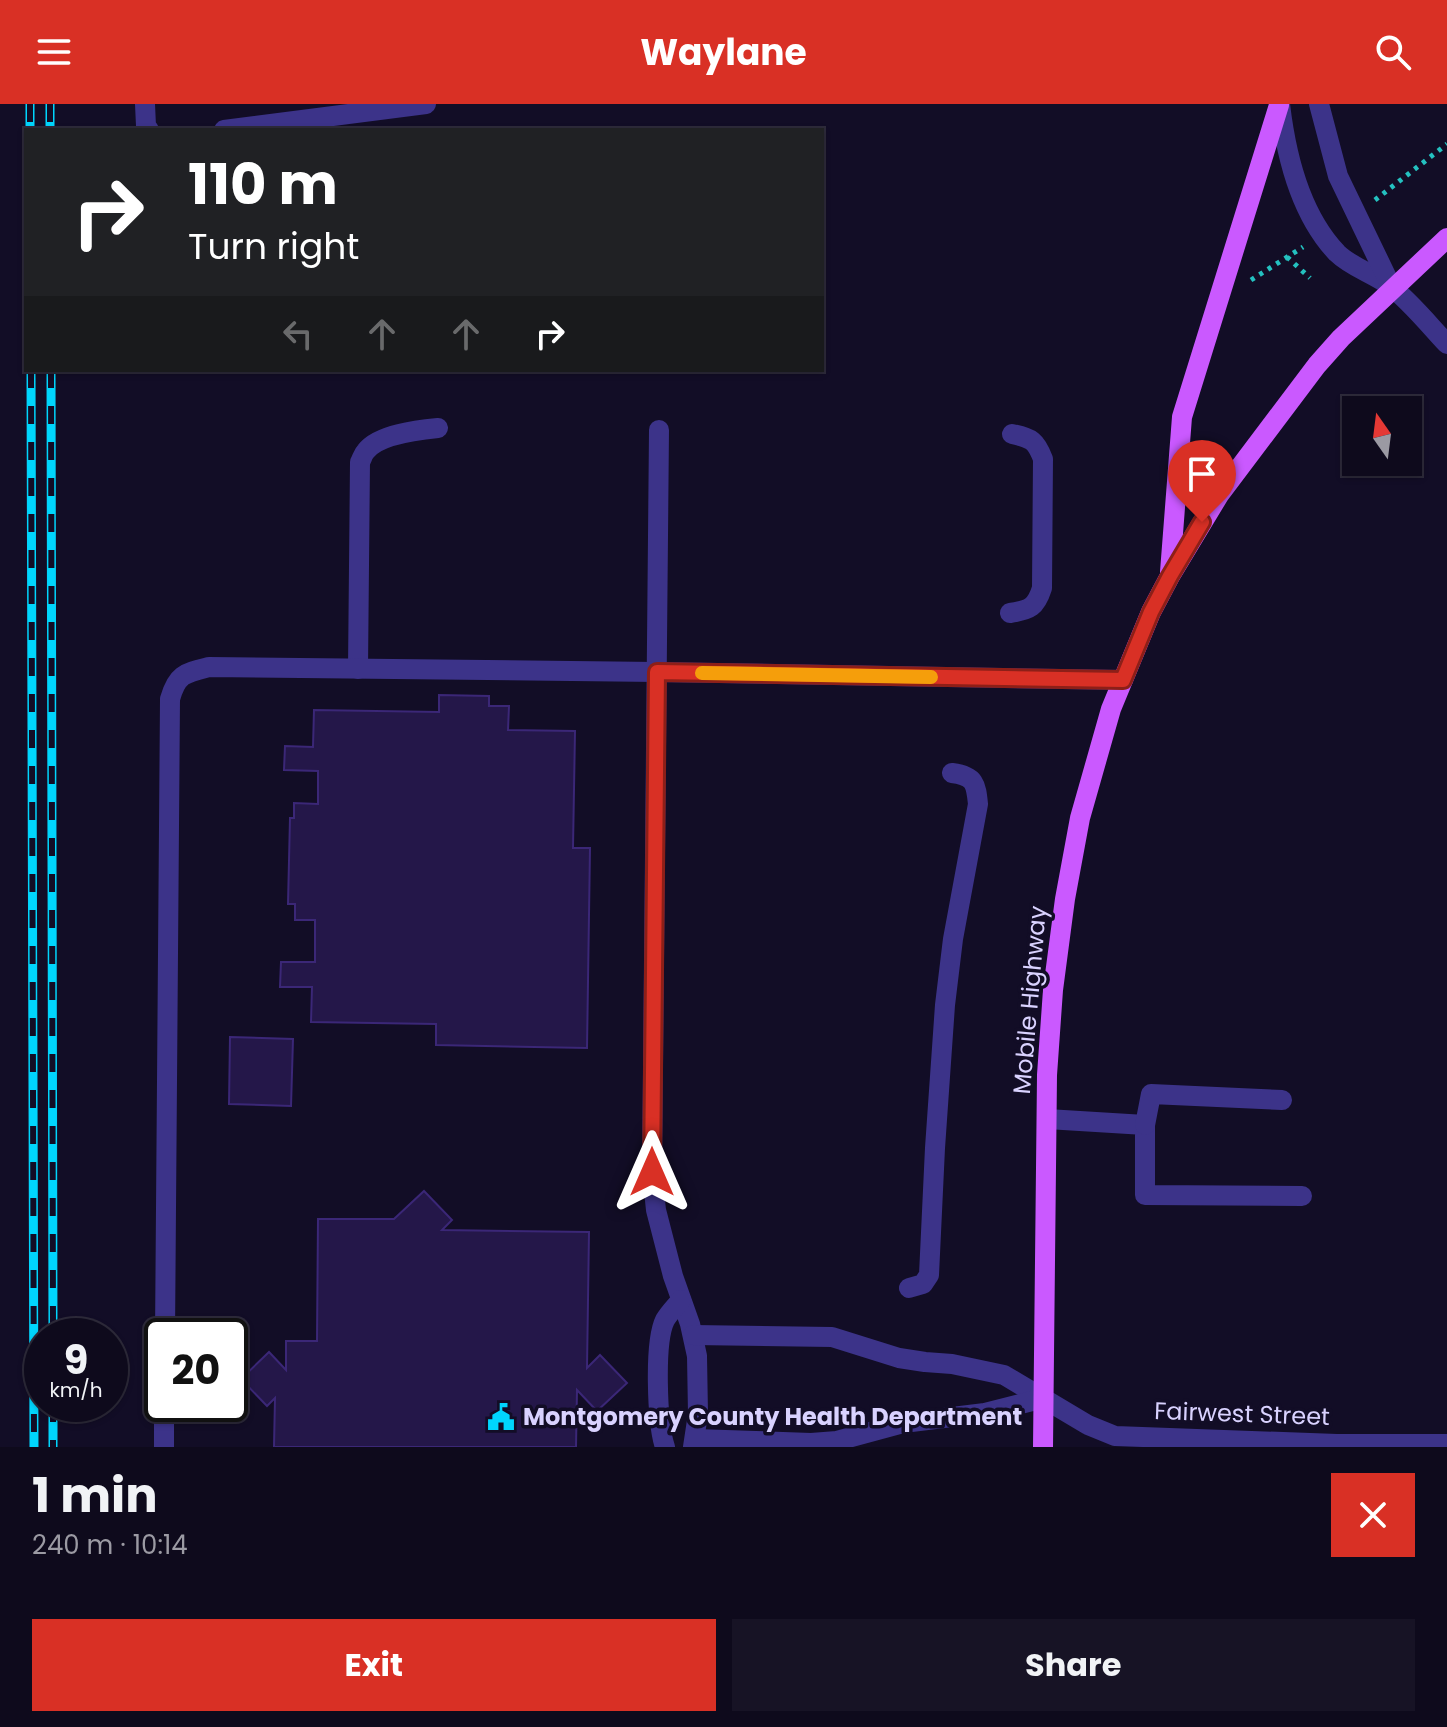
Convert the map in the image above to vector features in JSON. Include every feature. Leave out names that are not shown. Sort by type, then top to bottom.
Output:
[{"type":"main road","points":[[1170,576],[1182,417],[1280,104]]},
{"type":"main road","name":"Mobile Highway","points":[[1043,1447],[1047,1075],[1053,990],[1080,818],[1111,709],[1151,612],[1219,495],[1341,338],[1447,238]]},
{"type":"street","points":[[145,104],[148,128]]},
{"type":"street","points":[[240,128],[426,104]]},
{"type":"street","points":[[1280,104],[1289,158],[1301,195],[1319,230],[1339,255],[1392,288],[1447,344]]},
{"type":"street","points":[[1319,104],[1338,176],[1392,288]]},
{"type":"street","points":[[358,669],[360,462],[367,449],[383,439],[438,428]]},
{"type":"street","points":[[659,430],[652,1172],[656,1210],[697,1356],[698,1414],[694,1443],[837,1441],[903,1423],[985,1413],[1044,1398]]},
{"type":"street","points":[[1010,613],[1025,611],[1037,602],[1042,588],[1043,459],[1037,444],[1025,436],[1012,434]]},
{"type":"street","points":[[165,1318],[170,699],[174,683],[187,672],[209,667],[1123,680]]},
{"type":"street","points":[[909,1288],[923,1284],[929,1275],[945,1005],[953,939],[978,804],[973,780],[964,774],[952,773]]},
{"type":"street","points":[[1282,1100],[1151,1094],[1145,1125],[1145,1195],[1302,1196]]},
{"type":"street","points":[[1047,1119],[1145,1125]]},
{"type":"street","points":[[665,1447],[660,1427],[659,1342],[665,1319],[681,1300]]},
{"type":"street","name":"Fairwest Street","points":[[693,1335],[832,1337],[899,1358],[952,1364],[1004,1375],[1088,1425],[1115,1436],[1337,1444],[1447,1444]]},
{"type":"street","points":[[164,1422],[164,1447]]},
{"type":"path","points":[[1374,201],[1447,144]]},
{"type":"path","points":[[1249,282],[1308,243]]},
{"type":"path","points":[[1287,257],[1310,278]]},
{"type":"building","points":[[439,695],[489,696],[489,706],[509,706],[508,730],[575,731],[573,848],[590,848],[587,1048],[436,1045],[436,1024],[311,1022],[312,987],[280,987],[281,962],[315,962],[315,920],[295,920],[295,904],[288,904],[290,818],[294,818],[294,803],[318,804],[318,771],[284,770],[285,746],[313,747],[314,710],[439,712]]},
{"type":"building","points":[[230,1037],[293,1039],[291,1106],[229,1104]]},
{"type":"building","points":[[424,1191],[452,1220],[442,1230],[589,1232],[587,1368],[600,1355],[627,1383],[597,1411],[577,1390],[576,1447],[274,1447],[275,1398],[267,1406],[248,1386],[248,1372],[269,1352],[286,1370],[286,1341],[317,1341],[318,1219],[394,1219]]},
{"type":"railway","points":[[30,104],[30,128]]},
{"type":"railway","points":[[50,104],[50,128]]},
{"type":"railway","points":[[31,372],[34,1447]]},
{"type":"railway","points":[[51,372],[53,1318]]},
{"type":"railway","points":[[53,1422],[53,1447]]},
{"type":"slow traffic","points":[[702,673],[931,677]]},
{"type":"place","name":"Montgomery County Health Department","points":[[501,1417]]},
{"type":"route","points":[[652,1172],[657,672],[1123,680],[1151,612],[1202,522]]}]
